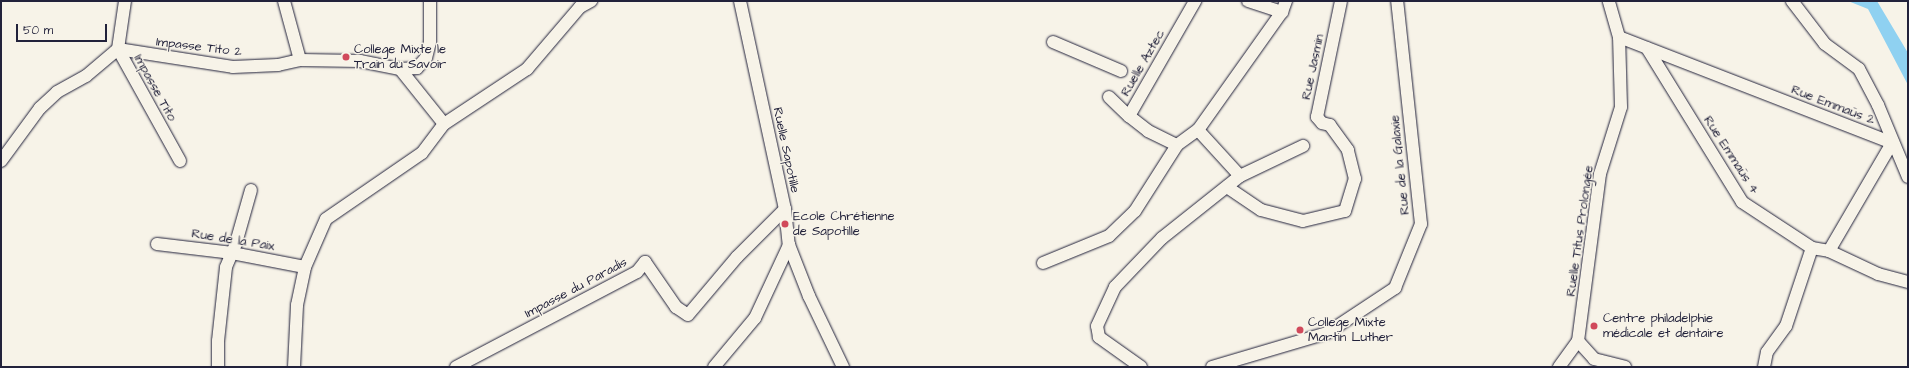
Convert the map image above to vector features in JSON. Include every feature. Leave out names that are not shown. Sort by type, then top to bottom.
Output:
[{"type":"street","name":"Impasse Tito","points":[[125,1],[118,49],[180,161]]},
{"type":"street","points":[[284,1],[300,60]]},
{"type":"street","name":"Impasse Tito 2","points":[[118,49],[233,68],[278,65],[300,60],[360,62],[400,69],[418,68],[426,58],[430,42],[430,1]]},
{"type":"street","points":[[294,367],[297,305],[305,266],[326,219],[422,153],[444,124],[527,69],[580,7],[591,1]]},
{"type":"street","name":"Ruelle Sapotille","points":[[740,1],[785,209],[789,245],[809,296],[843,367]]},
{"type":"street","name":"Ruelle Aztec","points":[[1110,97],[1129,116],[1194,1]]},
{"type":"street","points":[[1043,263],[1109,236],[1134,211],[1177,145],[1198,130],[1284,6],[1248,1]]},
{"type":"street","name":"Rue Jasmin","points":[[1227,187],[1261,210],[1303,221],[1345,211],[1355,179],[1348,150],[1330,124],[1322,122],[1317,117],[1341,1]]},
{"type":"street","name":"Rue de la Galaxie","points":[[1212,367],[1225,365],[1327,333],[1395,288],[1421,224],[1397,1]]},
{"type":"street","name":"Ruelle Titus Prolongée","points":[[1560,367],[1578,341],[1600,174],[1621,107],[1619,37],[1609,1]]},
{"type":"street","points":[[1792,1],[1825,44],[1858,69],[1878,105],[1892,143],[1908,177]]},
{"type":"street","name":"Rue Emmaüs 2","points":[[1619,37],[1892,143]]},
{"type":"street","points":[[1053,42],[1121,71]]},
{"type":"street","name":"Rue Emmaüs 4","points":[[1647,48],[1742,202],[1812,248],[1829,251],[1878,274],[1908,282]]},
{"type":"street","points":[[1,161],[40,108],[56,92],[86,76],[118,49]]},
{"type":"street","points":[[400,69],[444,124]]},
{"type":"street","points":[[1129,116],[1148,131],[1177,145]]},
{"type":"street","points":[[1198,130],[1240,176]]},
{"type":"street","points":[[1829,251],[1892,143]]},
{"type":"street","points":[[1141,367],[1099,337],[1097,326],[1115,287],[1162,238],[1240,176],[1303,146]]},
{"type":"street","points":[[218,367],[218,341],[225,274],[251,190]]},
{"type":"street","name":"Impasse du Paradis","points":[[456,367],[637,272],[645,262],[676,307],[688,314],[737,257],[785,209]]},
{"type":"street","name":"Rue de la Paix","points":[[157,244],[232,253],[305,266]]},
{"type":"street","points":[[714,367],[755,318],[789,245]]},
{"type":"street","points":[[1764,367],[1767,352],[1786,326],[1812,248]]},
{"type":"street","points":[[1578,341],[1594,359],[1625,367]]},
{"type":"water","points":[[1848,1],[1877,1],[1908,53],[1908,85],[1868,9]]},
{"type":"place","name":"College Mixte le Train du Savoir","points":[[346,57]]},
{"type":"place","name":"Ecole Chrétienne de Sapotille","points":[[785,224]]},
{"type":"place","name":"Centre philadelphie médicale et dentaire","points":[[1594,326]]},
{"type":"place","name":"College Mixte Martin Luther","points":[[1300,330]]}]
